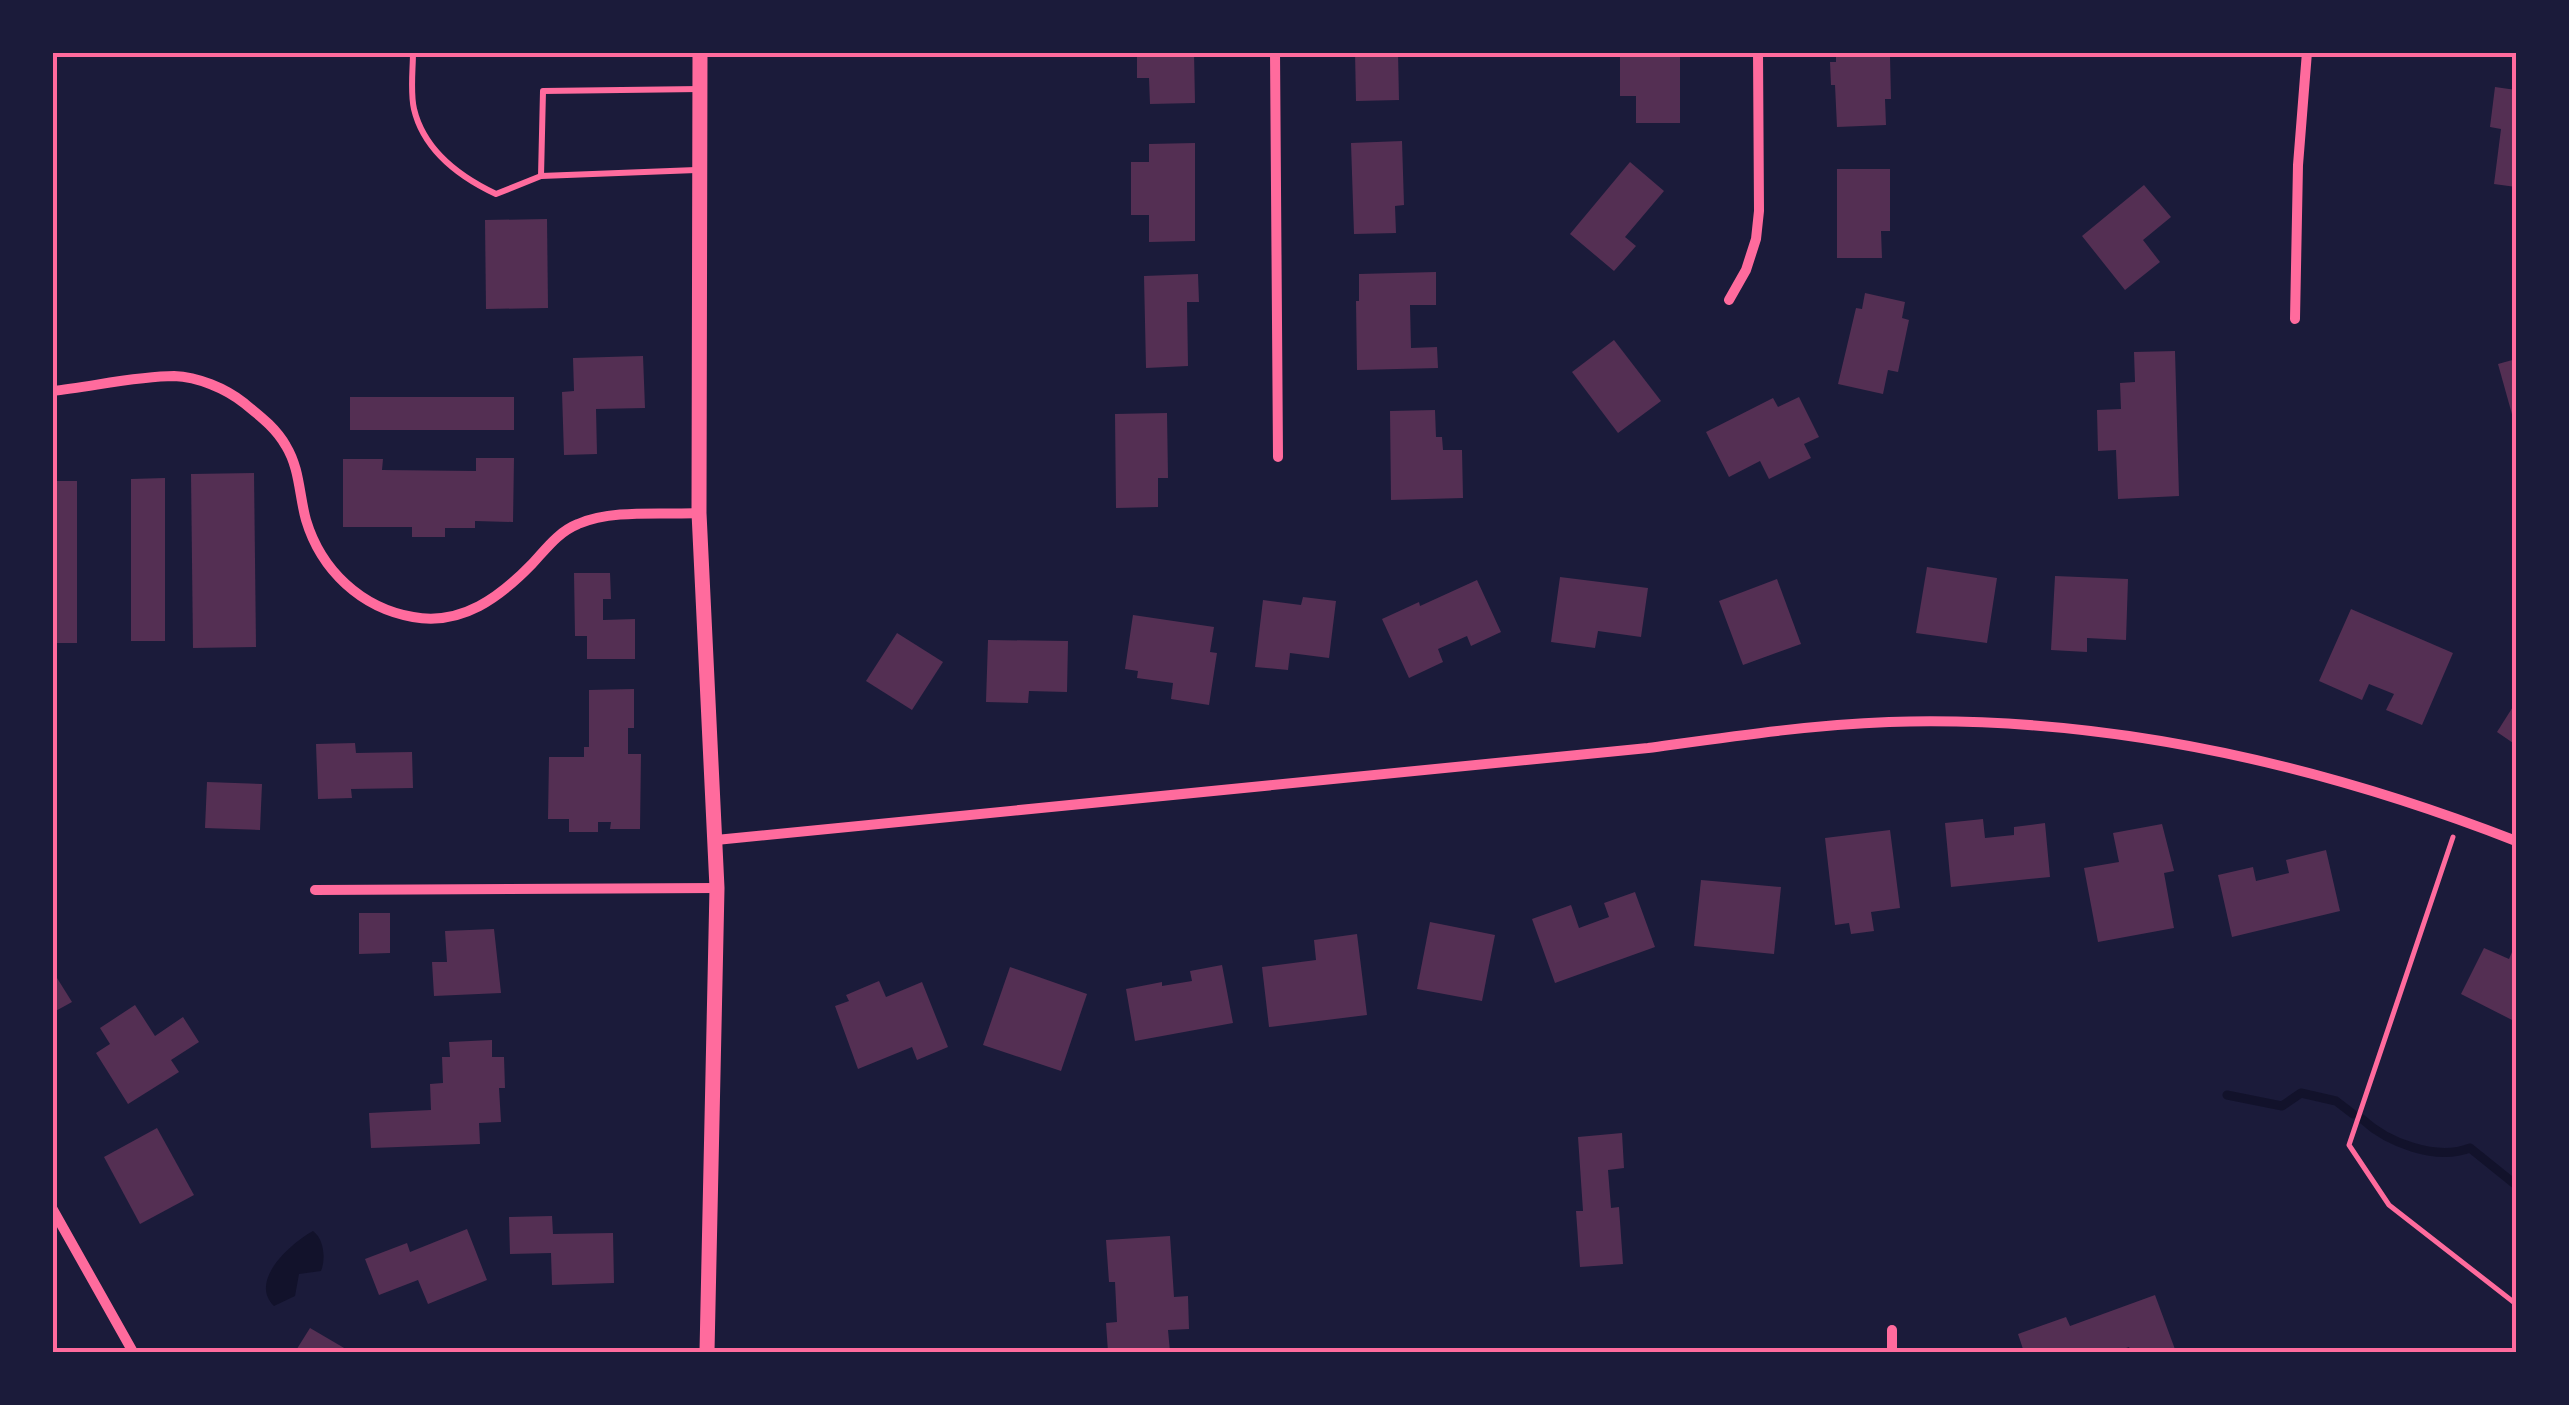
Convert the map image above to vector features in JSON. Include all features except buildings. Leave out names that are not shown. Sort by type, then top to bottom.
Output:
[{"type":"street","points":[[700,52],[699,514],[717,888],[707,1352]]},
{"type":"street","points":[[1275,52],[1278,458]]},
{"type":"street","points":[[1728,300],[1746,270],[1758,225],[1758,52]]},
{"type":"street","points":[[2295,320],[2298,164],[2307,52]]},
{"type":"street","points":[[52,391],[174,376],[206,382],[234,395],[268,422],[287,448],[317,548],[336,577],[389,612],[418,618],[447,618],[497,598],[556,538],[577,524],[604,516],[699,514]]},
{"type":"street","points":[[716,840],[1648,748],[1787,728],[1891,722],[2024,724],[2116,733],[2215,749],[2314,772],[2516,841]]},
{"type":"street","points":[[315,890],[717,888]]},
{"type":"street","points":[[52,1208],[133,1352]]},
{"type":"street","points":[[1892,1330],[1892,1352]]},
{"type":"lane","points":[[412,52],[414,110],[435,152],[468,180],[496,194],[541,176],[700,170]]},
{"type":"lane","points":[[541,176],[542,91],[702,89]]},
{"type":"path","points":[[2459,820],[2349,1146],[2389,1205],[2516,1304]]},
{"type":"shaded area","points":[[313,1231],[323,1250],[321,1271],[299,1274],[295,1296],[274,1306],[267,1296],[269,1274],[284,1253]]},
{"type":"waterway","points":[[2227,1095],[2282,1106],[2301,1093],[2336,1101],[2353,1114]]},
{"type":"waterway","points":[[2362,1119],[2413,1147],[2442,1152],[2470,1148],[2516,1185]]}]
